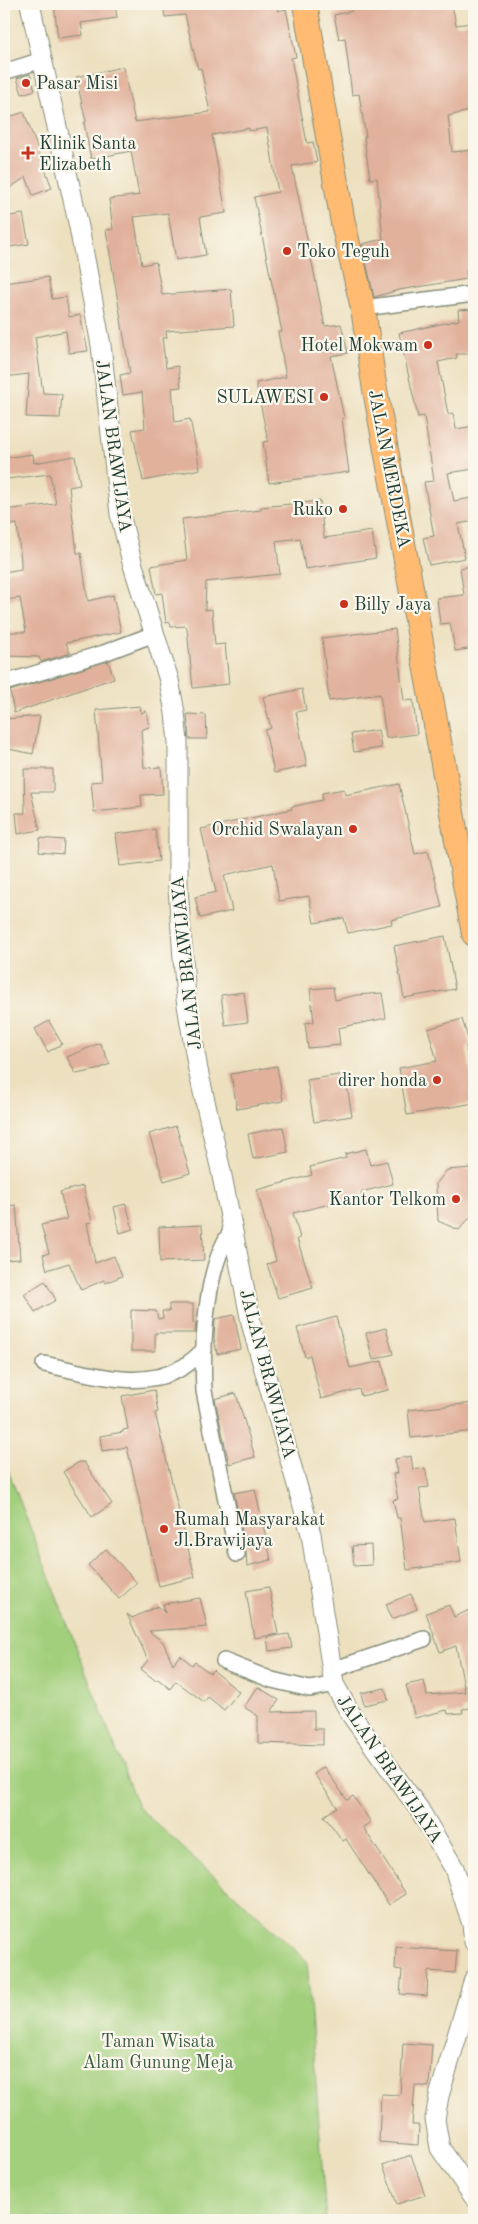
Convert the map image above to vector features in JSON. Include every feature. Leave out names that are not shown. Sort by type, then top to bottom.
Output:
[{"type":"highway","name":"JALAN MERDEKA","points":[[305,4],[343,223],[363,308],[374,384],[474,934]]},
{"type":"street","name":"JALAN BRAWIJAYA","points":[[30,4],[79,227],[101,345],[120,514],[132,562],[169,680],[175,713],[178,742],[178,890],[182,965],[190,1026],[252,1327],[311,1534],[333,1677],[352,1716],[419,1809],[454,1868],[472,1924],[474,1942]]},
{"type":"street","points":[[4,72],[42,60]]},
{"type":"street","points":[[363,308],[474,294]]},
{"type":"street","points":[[4,683],[104,653],[154,634]]},
{"type":"street","points":[[233,1229],[220,1250],[214,1272],[204,1331],[204,1391],[237,1554]]},
{"type":"street","points":[[44,1364],[125,1380],[155,1378],[182,1368],[204,1350]]},
{"type":"street","points":[[224,1661],[272,1680],[310,1689],[333,1677],[424,1639]]},
{"type":"street","points":[[474,1979],[439,2096],[435,2119],[440,2148],[474,2197]]},
{"type":"green space","name":"Taman Wisata Alam Gunung Meja","points":[[4,1460],[138,1807],[307,1961],[326,2220],[4,2220]]},
{"type":"building","points":[[54,4],[115,4],[117,18],[81,23],[83,35],[58,38]]},
{"type":"building","points":[[163,4],[277,4],[278,11],[286,9],[296,57],[291,58],[307,143],[313,142],[317,162],[292,166],[325,326],[341,324],[348,353],[331,356],[344,418],[342,418],[349,472],[269,483],[263,442],[268,441],[256,383],[286,377],[278,332],[282,332],[254,197],[278,192],[267,128],[249,131],[249,128],[212,135],[226,213],[200,217],[206,255],[176,260],[168,213],[134,217],[142,265],[156,262],[162,295],[231,289],[234,326],[166,331],[167,338],[162,338],[166,368],[178,366],[181,387],[172,388],[175,422],[190,419],[200,469],[143,481],[132,430],[145,428],[142,392],[123,395],[120,375],[130,373],[106,230],[113,229],[109,199],[139,195],[131,151],[91,159],[84,123],[86,122],[76,77],[123,67],[135,122],[210,112],[201,68],[198,69],[185,15],[165,17]]},
{"type":"building","points":[[351,4],[452,4],[456,25],[472,23],[474,41],[474,110],[448,116],[452,152],[474,150],[474,271],[466,271],[467,279],[399,290],[374,297],[362,244],[383,239],[377,178],[370,179],[359,94],[352,95],[345,38],[339,39],[334,15],[352,11]]},
{"type":"building","name":"Pasar Misi","points":[[30,74],[35,90],[22,94],[17,78]]},
{"type":"building","name":"Klinik Santa Elizabeth","points":[[24,112],[52,188],[33,195],[26,177],[4,192],[4,119]]},
{"type":"building","points":[[23,214],[29,244],[4,248],[4,217]]},
{"type":"building","points":[[48,277],[52,299],[66,297],[69,317],[80,315],[88,351],[69,353],[66,331],[35,337],[43,393],[62,394],[60,418],[26,417],[29,374],[4,377],[4,346],[7,345],[4,320],[4,304],[6,304],[4,283]]},
{"type":"building","points":[[474,309],[474,354],[456,354],[457,358],[438,362],[448,414],[453,413],[456,429],[474,426],[474,469],[448,473],[454,501],[472,498],[474,521],[458,524],[465,558],[429,565],[423,538],[434,536],[424,482],[434,481],[424,416],[418,417],[399,333],[459,320],[458,310]]},
{"type":"building","points":[[33,454],[34,463],[75,456],[80,485],[69,487],[77,553],[81,553],[88,601],[113,595],[121,632],[66,643],[70,653],[41,662],[39,657],[4,656],[4,632],[26,632],[20,598],[4,600],[4,572],[21,569],[21,561],[17,524],[4,526],[4,510],[56,504],[50,474],[7,479],[4,458]]},
{"type":"building","points":[[320,501],[324,538],[372,531],[376,558],[305,569],[300,538],[276,541],[280,574],[206,582],[205,610],[212,609],[215,645],[225,644],[229,684],[193,688],[186,626],[171,627],[170,622],[166,623],[162,593],[156,594],[151,566],[187,560],[182,519],[261,510],[261,507]]},
{"type":"building","points":[[474,566],[474,648],[455,651],[450,623],[440,624],[437,598],[464,595],[460,568]]},
{"type":"building","points":[[395,629],[404,701],[413,700],[417,734],[386,738],[380,694],[329,701],[322,638]]},
{"type":"building","points":[[108,661],[114,678],[14,713],[10,691]]},
{"type":"building","points":[[302,689],[306,710],[296,712],[307,766],[274,773],[265,730],[271,728],[263,697]]},
{"type":"building","points":[[140,706],[141,713],[146,711],[149,727],[141,730],[144,768],[161,767],[163,794],[141,795],[142,807],[94,812],[91,782],[102,781],[96,710]]},
{"type":"building","points":[[187,714],[206,715],[207,739],[189,739]]},
{"type":"building","points":[[40,716],[33,754],[4,748],[6,719]]},
{"type":"building","points":[[378,730],[381,748],[354,752],[351,734]]},
{"type":"building","points":[[24,769],[53,769],[53,792],[31,792],[40,830],[18,834],[16,813],[25,813]]},
{"type":"building","points":[[399,784],[415,854],[428,851],[442,907],[391,920],[392,924],[348,933],[344,918],[314,923],[309,896],[279,901],[273,864],[224,875],[232,911],[200,918],[195,897],[216,892],[201,829],[292,809],[291,807],[322,800],[322,793],[344,789],[345,795]]},
{"type":"building","points":[[155,829],[159,861],[120,866],[116,834]]},
{"type":"building","points":[[40,838],[64,840],[63,854],[39,852]]},
{"type":"building","points":[[445,936],[455,989],[404,998],[394,946]]},
{"type":"building","points":[[333,987],[335,1000],[357,995],[382,993],[386,1018],[338,1028],[340,1045],[308,1048],[305,1023],[314,1022],[310,989]]},
{"type":"building","points":[[244,992],[248,1022],[225,1025],[221,995]]},
{"type":"building","name":"direr honda","points":[[462,1019],[470,1045],[466,1046],[474,1092],[474,1103],[407,1115],[399,1068],[437,1061],[428,1029]]},
{"type":"building","points":[[49,1021],[62,1044],[48,1052],[35,1029]]},
{"type":"building","points":[[100,1043],[110,1064],[96,1070],[76,1074],[67,1057]]},
{"type":"building","points":[[277,1066],[283,1101],[237,1109],[231,1074]]},
{"type":"building","points":[[345,1074],[352,1116],[314,1122],[307,1080]]},
{"type":"building","points":[[176,1126],[190,1173],[164,1181],[149,1134]]},
{"type":"building","points":[[283,1127],[288,1152],[253,1159],[248,1134]]},
{"type":"building","points":[[366,1149],[370,1165],[387,1161],[393,1184],[361,1192],[363,1200],[343,1205],[342,1201],[293,1213],[300,1238],[297,1239],[313,1288],[278,1298],[267,1264],[276,1261],[257,1190],[312,1175],[310,1167],[346,1158],[345,1154]]},
{"type":"building","name":"Kantor Telkom","points":[[471,1168],[474,1175],[474,1213],[459,1230],[438,1221],[436,1184],[447,1170]]},
{"type":"building","points":[[83,1186],[92,1222],[87,1223],[95,1263],[114,1256],[122,1276],[105,1283],[104,1280],[81,1290],[69,1263],[47,1270],[43,1255],[49,1253],[41,1225],[67,1219],[60,1192]]},
{"type":"building","points":[[126,1204],[133,1229],[120,1233],[114,1207]]},
{"type":"building","points":[[16,1205],[20,1259],[4,1260],[4,1206]]},
{"type":"building","points":[[202,1225],[204,1260],[160,1262],[159,1227]]},
{"type":"building","points":[[45,1281],[56,1300],[35,1312],[24,1294]]},
{"type":"building","points":[[169,1304],[193,1304],[193,1323],[196,1323],[195,1333],[155,1333],[155,1351],[131,1351],[131,1310],[156,1311],[158,1319],[163,1318],[162,1311],[169,1311]]},
{"type":"building","points":[[234,1315],[241,1349],[217,1354],[214,1338],[215,1319]]},
{"type":"building","points":[[336,1317],[350,1368],[382,1361],[388,1390],[361,1396],[359,1389],[321,1399],[310,1355],[305,1357],[297,1328]]},
{"type":"building","points":[[386,1328],[393,1354],[373,1360],[366,1333]]},
{"type":"building","name":"Rumah Masyarakat Jl.Brawijaya","points":[[154,1390],[158,1412],[155,1413],[195,1577],[159,1586],[127,1447],[102,1451],[100,1436],[123,1432],[123,1430],[128,1429],[122,1396]]},
{"type":"building","points":[[236,1393],[255,1457],[229,1464],[215,1399]]},
{"type":"building","points":[[474,1403],[474,1431],[411,1438],[408,1410]]},
{"type":"building","points":[[411,1456],[413,1470],[425,1468],[429,1487],[419,1488],[425,1522],[455,1518],[461,1562],[407,1570],[400,1518],[397,1518],[393,1500],[398,1499],[393,1474],[398,1473],[395,1459]]},
{"type":"building","points":[[79,1462],[84,1462],[112,1504],[92,1517],[63,1472]]},
{"type":"building","points":[[255,1489],[271,1560],[247,1566],[234,1493]]},
{"type":"building","points":[[371,1545],[372,1565],[354,1566],[352,1546]]},
{"type":"building","points":[[106,1549],[137,1583],[119,1599],[88,1565]]},
{"type":"building","points":[[269,1587],[278,1634],[254,1638],[246,1591]]},
{"type":"building","points":[[411,1594],[417,1609],[392,1619],[386,1604]]},
{"type":"building","points":[[200,1598],[207,1627],[149,1631],[163,1642],[173,1664],[180,1655],[192,1665],[195,1662],[210,1673],[213,1670],[239,1692],[224,1710],[208,1697],[204,1702],[176,1681],[170,1689],[141,1669],[148,1660],[127,1614],[132,1618],[158,1606],[165,1613],[163,1604]]},
{"type":"building","points":[[449,1605],[454,1617],[474,1608],[474,1708],[462,1709],[463,1713],[448,1714],[447,1710],[415,1718],[406,1685],[424,1681],[427,1695],[465,1692],[456,1646],[440,1652],[426,1613]]},
{"type":"building","points":[[289,1634],[292,1648],[269,1651],[267,1637]]},
{"type":"building","points":[[258,1687],[279,1700],[271,1712],[314,1711],[314,1729],[323,1729],[323,1745],[258,1743],[258,1716],[244,1707]]},
{"type":"building","points":[[385,1688],[388,1700],[364,1705],[361,1693]]},
{"type":"building","points":[[324,1767],[347,1800],[353,1796],[371,1822],[363,1827],[406,1894],[389,1905],[346,1839],[343,1841],[324,1816],[337,1807],[314,1774]]},
{"type":"building","points":[[396,1947],[457,1951],[455,1973],[428,1971],[427,1996],[400,1994],[402,1970],[395,1969]]},
{"type":"building","points":[[403,2043],[432,2045],[429,2087],[415,2085],[412,2125],[419,2125],[418,2145],[379,2142],[381,2094],[400,2095]]},
{"type":"building","points":[[411,2155],[425,2195],[397,2204],[383,2165]]},
{"type":"place","name":"Pasar Misi","points":[[26,83]]},
{"type":"place","name":"Klinik Santa Elizabeth","points":[[28,153]]},
{"type":"place","name":"Toko Teguh","points":[[287,251]]},
{"type":"place","name":"Hotel Mokwam","points":[[428,345]]},
{"type":"place","name":"SULAWESI","points":[[324,397]]},
{"type":"place","name":"Ruko","points":[[343,509]]},
{"type":"place","name":"Billy Jaya","points":[[344,604]]},
{"type":"place","name":"Orchid Swalayan","points":[[353,829]]},
{"type":"place","name":"direr honda","points":[[437,1080]]},
{"type":"place","name":"Kantor Telkom","points":[[456,1199]]},
{"type":"place","name":"Rumah Masyarakat Jl.Brawijaya","points":[[164,1529]]}]
